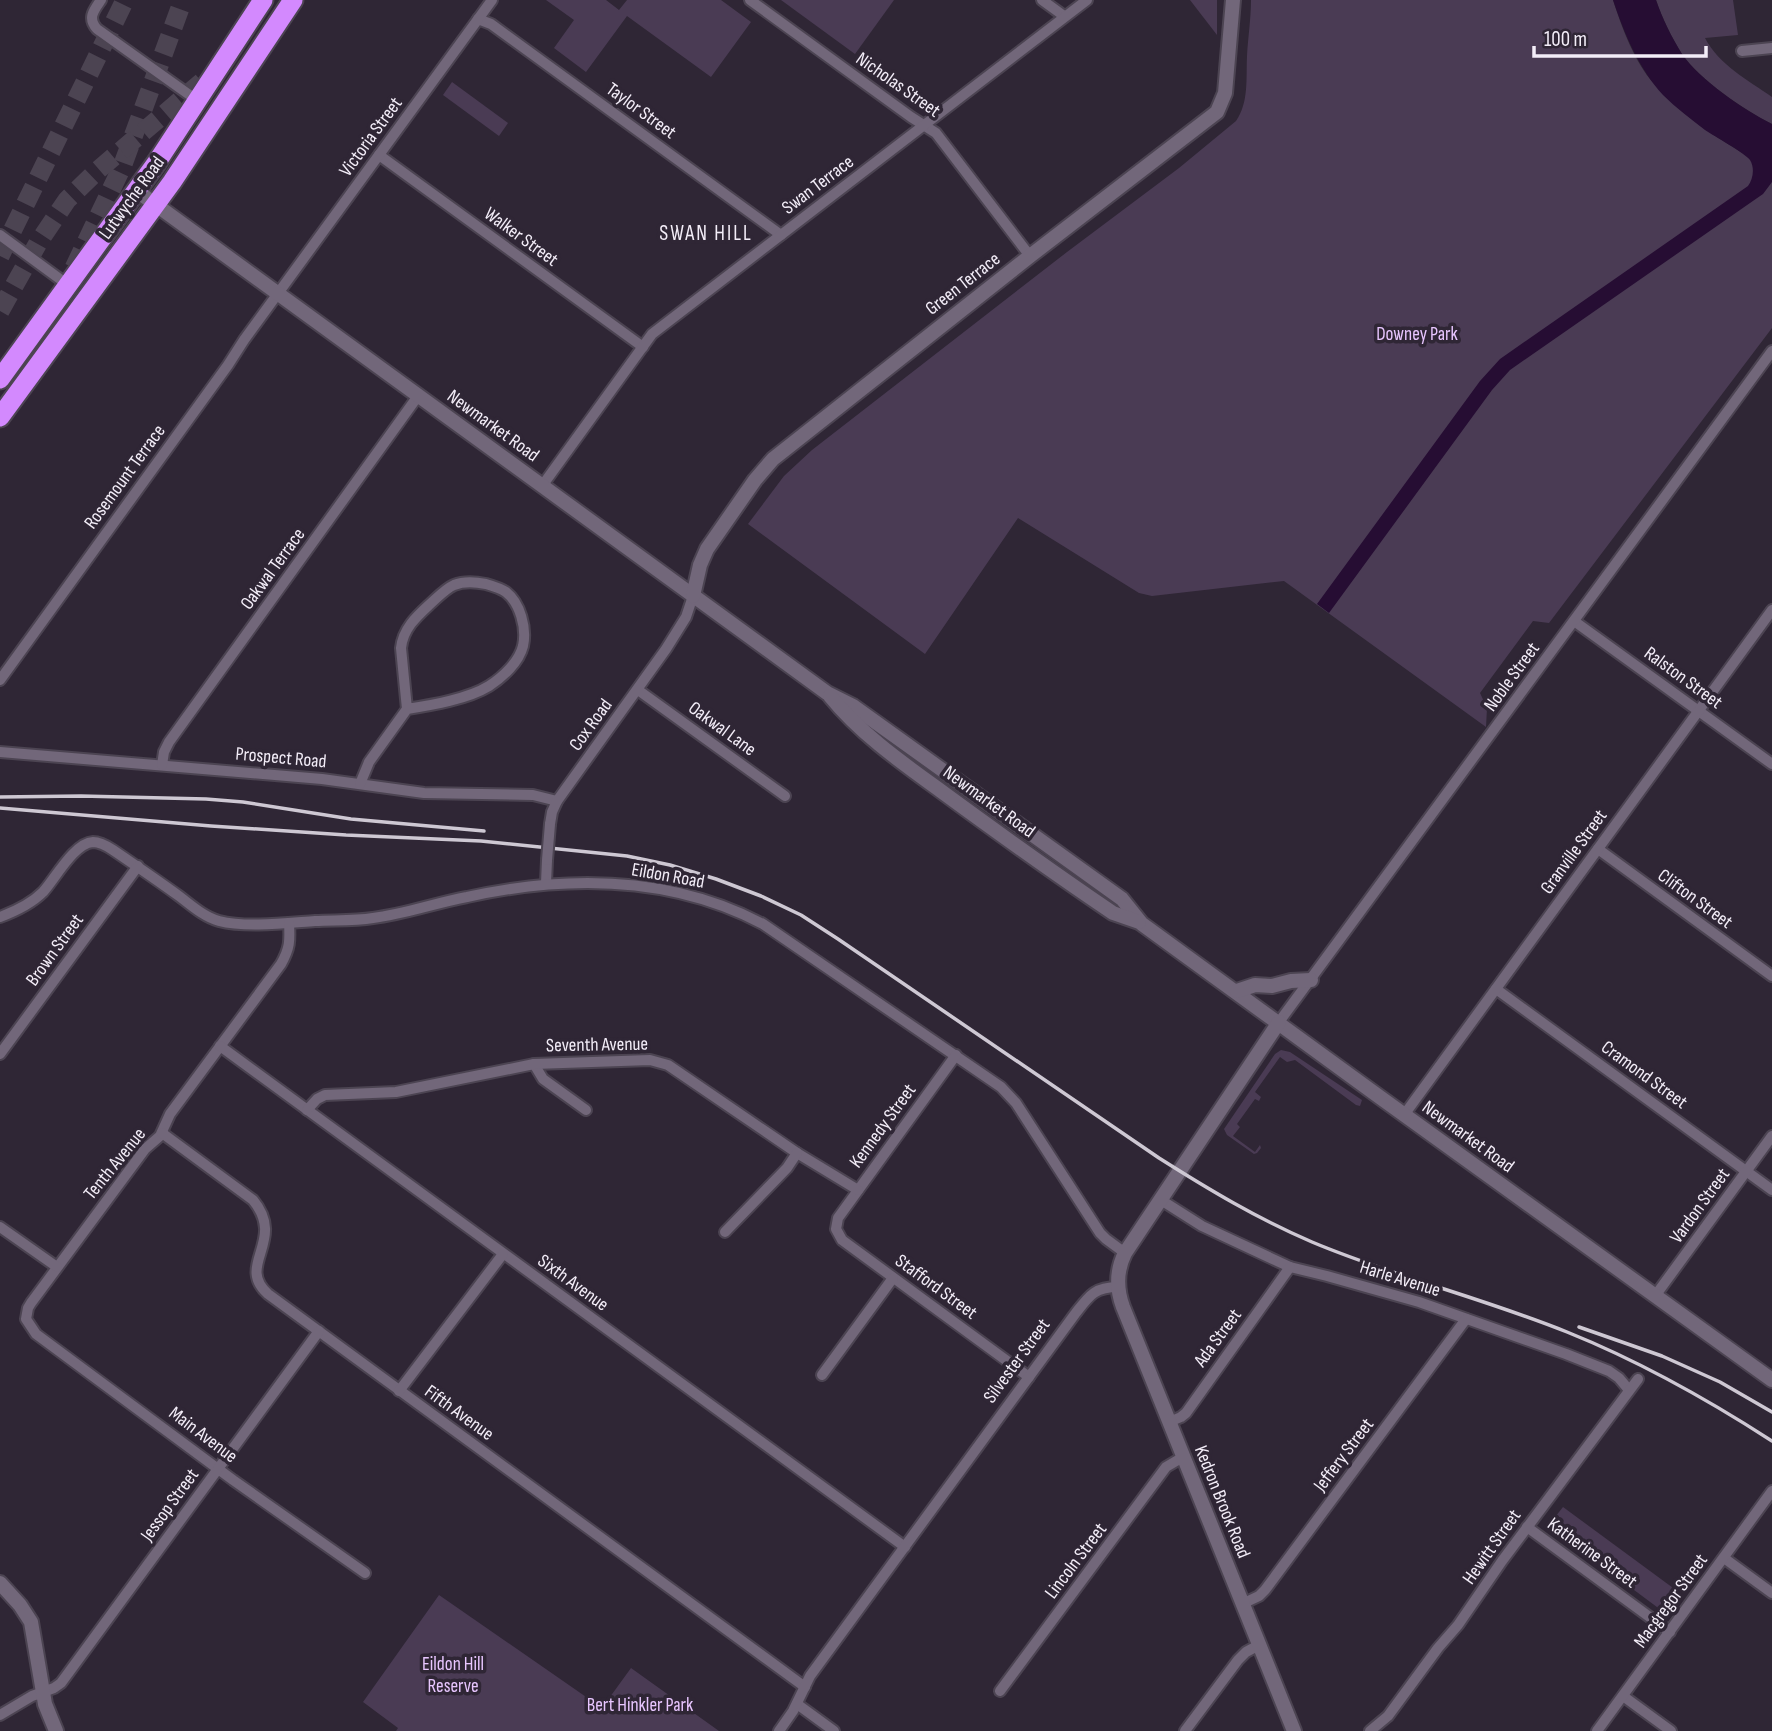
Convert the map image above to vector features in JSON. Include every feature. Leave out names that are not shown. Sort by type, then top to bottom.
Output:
[{"type":"highway","name":"Lutwyche Road","points":[[0,379],[137,191],[263,0]]},
{"type":"highway","name":"Lutwyche Road","points":[[0,417],[156,204],[293,0]]},
{"type":"main road","name":"Green Terrace","points":[[693,596],[706,549],[773,459],[1217,112],[1225,93],[1233,0]]},
{"type":"main road","name":"Newmarket Road","points":[[137,191],[693,596],[827,692],[853,706],[1122,899],[1142,923],[1772,1380]]},
{"type":"main road","points":[[1237,991],[1255,985],[1272,986],[1311,980]]},
{"type":"main road","points":[[1118,1287],[1119,1268],[1125,1253],[1279,1022]]},
{"type":"main road","name":"Kedron Brook Road","points":[[1118,1287],[1123,1307],[1294,1731]]},
{"type":"main road","points":[[0,1583],[31,1622],[48,1714],[56,1731]]},
{"type":"street","points":[[101,0],[92,16],[97,29],[198,101]]},
{"type":"street","name":"Victoria Street","points":[[278,294],[492,0]]},
{"type":"street","name":"Nicholas Street","points":[[750,0],[936,133],[1030,256]]},
{"type":"street","points":[[1042,0],[1064,16]]},
{"type":"street","name":"Swan Terrace","points":[[542,486],[652,334],[1087,0]]},
{"type":"street","name":"Taylor Street","points":[[478,19],[491,24],[782,235]]},
{"type":"street","points":[[1742,51],[1772,48]]},
{"type":"street","name":"Walker Street","points":[[379,155],[643,347]]},
{"type":"street","points":[[0,235],[68,285]]},
{"type":"street","name":"Rosemount Terrace","points":[[0,680],[278,294]]},
{"type":"street","name":"Noble Street","points":[[1279,1022],[1772,351]]},
{"type":"street","name":"Oakwal Terrace","points":[[162,765],[169,742],[418,396]]},
{"type":"street","points":[[360,784],[369,762],[407,709],[401,648],[404,634],[412,622],[441,594],[456,584],[479,582],[507,593],[519,610],[524,633],[520,654],[512,666],[479,692],[407,709]]},
{"type":"street","name":"Cox Road","points":[[546,883],[550,824],[557,801],[638,690],[686,617],[693,596]]},
{"type":"street","name":"Granville Street","points":[[1404,1115],[1772,610]]},
{"type":"street","name":"Ralston Street","points":[[1574,621],[1772,764]]},
{"type":"street","name":"Oakwal Lane","points":[[638,690],[785,796]]},
{"type":"street","name":"Prospect Road","points":[[0,752],[322,779],[424,793],[533,795],[557,801]]},
{"type":"street","name":"Eildon Road","points":[[0,917],[37,898],[77,850],[93,842],[113,849],[210,918],[229,923],[372,918],[546,883],[599,883],[666,890],[716,902],[763,924],[992,1080],[1009,1095],[1091,1221],[1106,1240],[1125,1253]]},
{"type":"street","name":"Clifton Street","points":[[1598,849],[1772,976]]},
{"type":"street","name":"Brown Street","points":[[0,1054],[138,866]]},
{"type":"street","name":"Tenth Avenue","points":[[26,1319],[31,1303],[143,1151],[162,1133],[170,1114],[286,955],[290,944],[289,923]]},
{"type":"street","name":"Cramond Street","points":[[1496,989],[1772,1190]]},
{"type":"street","name":"Sixth Avenue","points":[[220,1046],[905,1548]]},
{"type":"street","name":"Kennedy Street","points":[[838,1218],[956,1055]]},
{"type":"street","name":"Seventh Avenue","points":[[307,1110],[325,1095],[396,1092],[534,1064],[650,1059],[668,1065],[797,1153],[858,1190]]},
{"type":"street","points":[[534,1064],[543,1079],[586,1110]]},
{"type":"street","name":"Fifth Avenue","points":[[162,1133],[256,1203],[266,1229],[256,1265],[257,1281],[268,1294],[805,1687]]},
{"type":"street","name":"Vardon Street","points":[[1656,1296],[1772,1136]]},
{"type":"street","points":[[725,1232],[787,1168],[797,1153]]},
{"type":"street","name":"Harle Avenue","points":[[1161,1200],[1202,1226],[1290,1267],[1381,1291],[1606,1369],[1619,1378],[1629,1390]]},
{"type":"street","name":"Stafford Street","points":[[838,1218],[836,1229],[842,1241],[1029,1377]]},
{"type":"street","points":[[0,1227],[57,1268]]},
{"type":"street","points":[[400,1391],[503,1254]]},
{"type":"street","name":"Ada Street","points":[[1169,1422],[1186,1413],[1290,1267]]},
{"type":"street","points":[[822,1375],[892,1278]]},
{"type":"street","name":"Silvester Street","points":[[779,1731],[797,1704],[810,1676],[1093,1293],[1103,1288],[1118,1287]]},
{"type":"street","name":"Main Avenue","points":[[26,1319],[36,1334],[365,1573]]},
{"type":"street","name":"Jeffery Street","points":[[1242,1604],[1265,1590],[1466,1319]]},
{"type":"street","name":"Jessop Street","points":[[0,1715],[63,1681],[319,1331]]},
{"type":"street","name":"Hewitt Street","points":[[1370,1731],[1393,1709],[1458,1625],[1637,1379]]},
{"type":"street","name":"Lincoln Street","points":[[1000,1691],[1166,1467],[1183,1457]]},
{"type":"street","name":"Macgregor Street","points":[[1597,1731],[1772,1492]]},
{"type":"street","name":"Katherine Street","points":[[1527,1527],[1670,1632]]},
{"type":"street","points":[[1724,1558],[1772,1593]]},
{"type":"street","points":[[1185,1731],[1242,1655],[1259,1645]]},
{"type":"street","points":[[1623,1696],[1671,1731]]},
{"type":"street","points":[[797,1704],[834,1731]]},
{"type":"green space","points":[[546,0],[606,0],[619,10],[627,0],[721,0],[751,22],[711,77],[627,16],[586,72],[554,48],[574,20]]},
{"type":"green space","points":[[781,0],[894,0],[855,54]]},
{"type":"green space","points":[[1190,0],[1217,0],[1217,35]]},
{"type":"green space","name":"Downey Park","points":[[1251,0],[1613,0],[1638,61],[1663,93],[1706,130],[1772,169],[1772,328],[1549,623],[1533,621],[1480,693],[1487,708],[1486,727],[1284,581],[1152,596],[1139,593],[1018,518],[925,654],[748,524],[784,476],[812,450],[1179,168],[1236,121],[1246,90]]},
{"type":"green space","points":[[1656,0],[1733,0],[1738,35],[1705,38],[1726,64],[1772,97],[1772,124],[1749,111],[1699,74],[1682,54]]},
{"type":"green space","points":[[452,82],[508,123],[499,136],[443,95]]},
{"type":"green space","points":[[1281,1050],[1290,1052],[1362,1100],[1360,1106],[1356,1105],[1295,1060],[1287,1062],[1280,1057],[1255,1092],[1261,1097],[1259,1101],[1255,1099],[1237,1124],[1240,1127],[1233,1136],[1255,1152],[1260,1145],[1261,1148],[1254,1154],[1227,1135],[1224,1129],[1275,1054]]},
{"type":"green space","points":[[1563,1507],[1684,1596],[1671,1613],[1665,1613],[1548,1526]]},
{"type":"green space","name":"Eildon Hill Reserve","points":[[439,1595],[602,1708],[631,1668],[719,1731],[396,1731],[398,1728],[363,1702]]},
{"type":"shaded area","points":[[1613,0],[1656,0],[1682,54],[1699,74],[1723,94],[1772,124],[1772,182],[1763,194],[1510,370],[1492,390],[1329,613],[1317,604],[1480,381],[1500,359],[1750,183],[1753,170],[1750,160],[1689,118],[1654,85],[1633,50]]},
{"type":"tunnel","points":[[0,256],[125,0]]},
{"type":"tunnel","points":[[74,268],[122,167],[183,0]]},
{"type":"tunnel","points":[[0,311],[38,243],[67,200],[202,82]]},
{"type":"tunnel","points":[[17,385],[49,320]]},
{"type":"railway","points":[[0,797],[206,799],[351,819],[484,831]]},
{"type":"railway","points":[[0,808],[211,826],[481,841],[627,856],[716,879],[801,915],[1159,1158],[1253,1213],[1343,1255],[1535,1320],[1594,1343],[1723,1410],[1772,1441]]},
{"type":"railway","points":[[1579,1327],[1662,1356],[1720,1382],[1772,1412]]},
{"type":"district","name":"SWAN HILL","points":[[706,233]]},
{"type":"park label","name":"Bert Hinkler Park","points":[[640,1705]]}]
